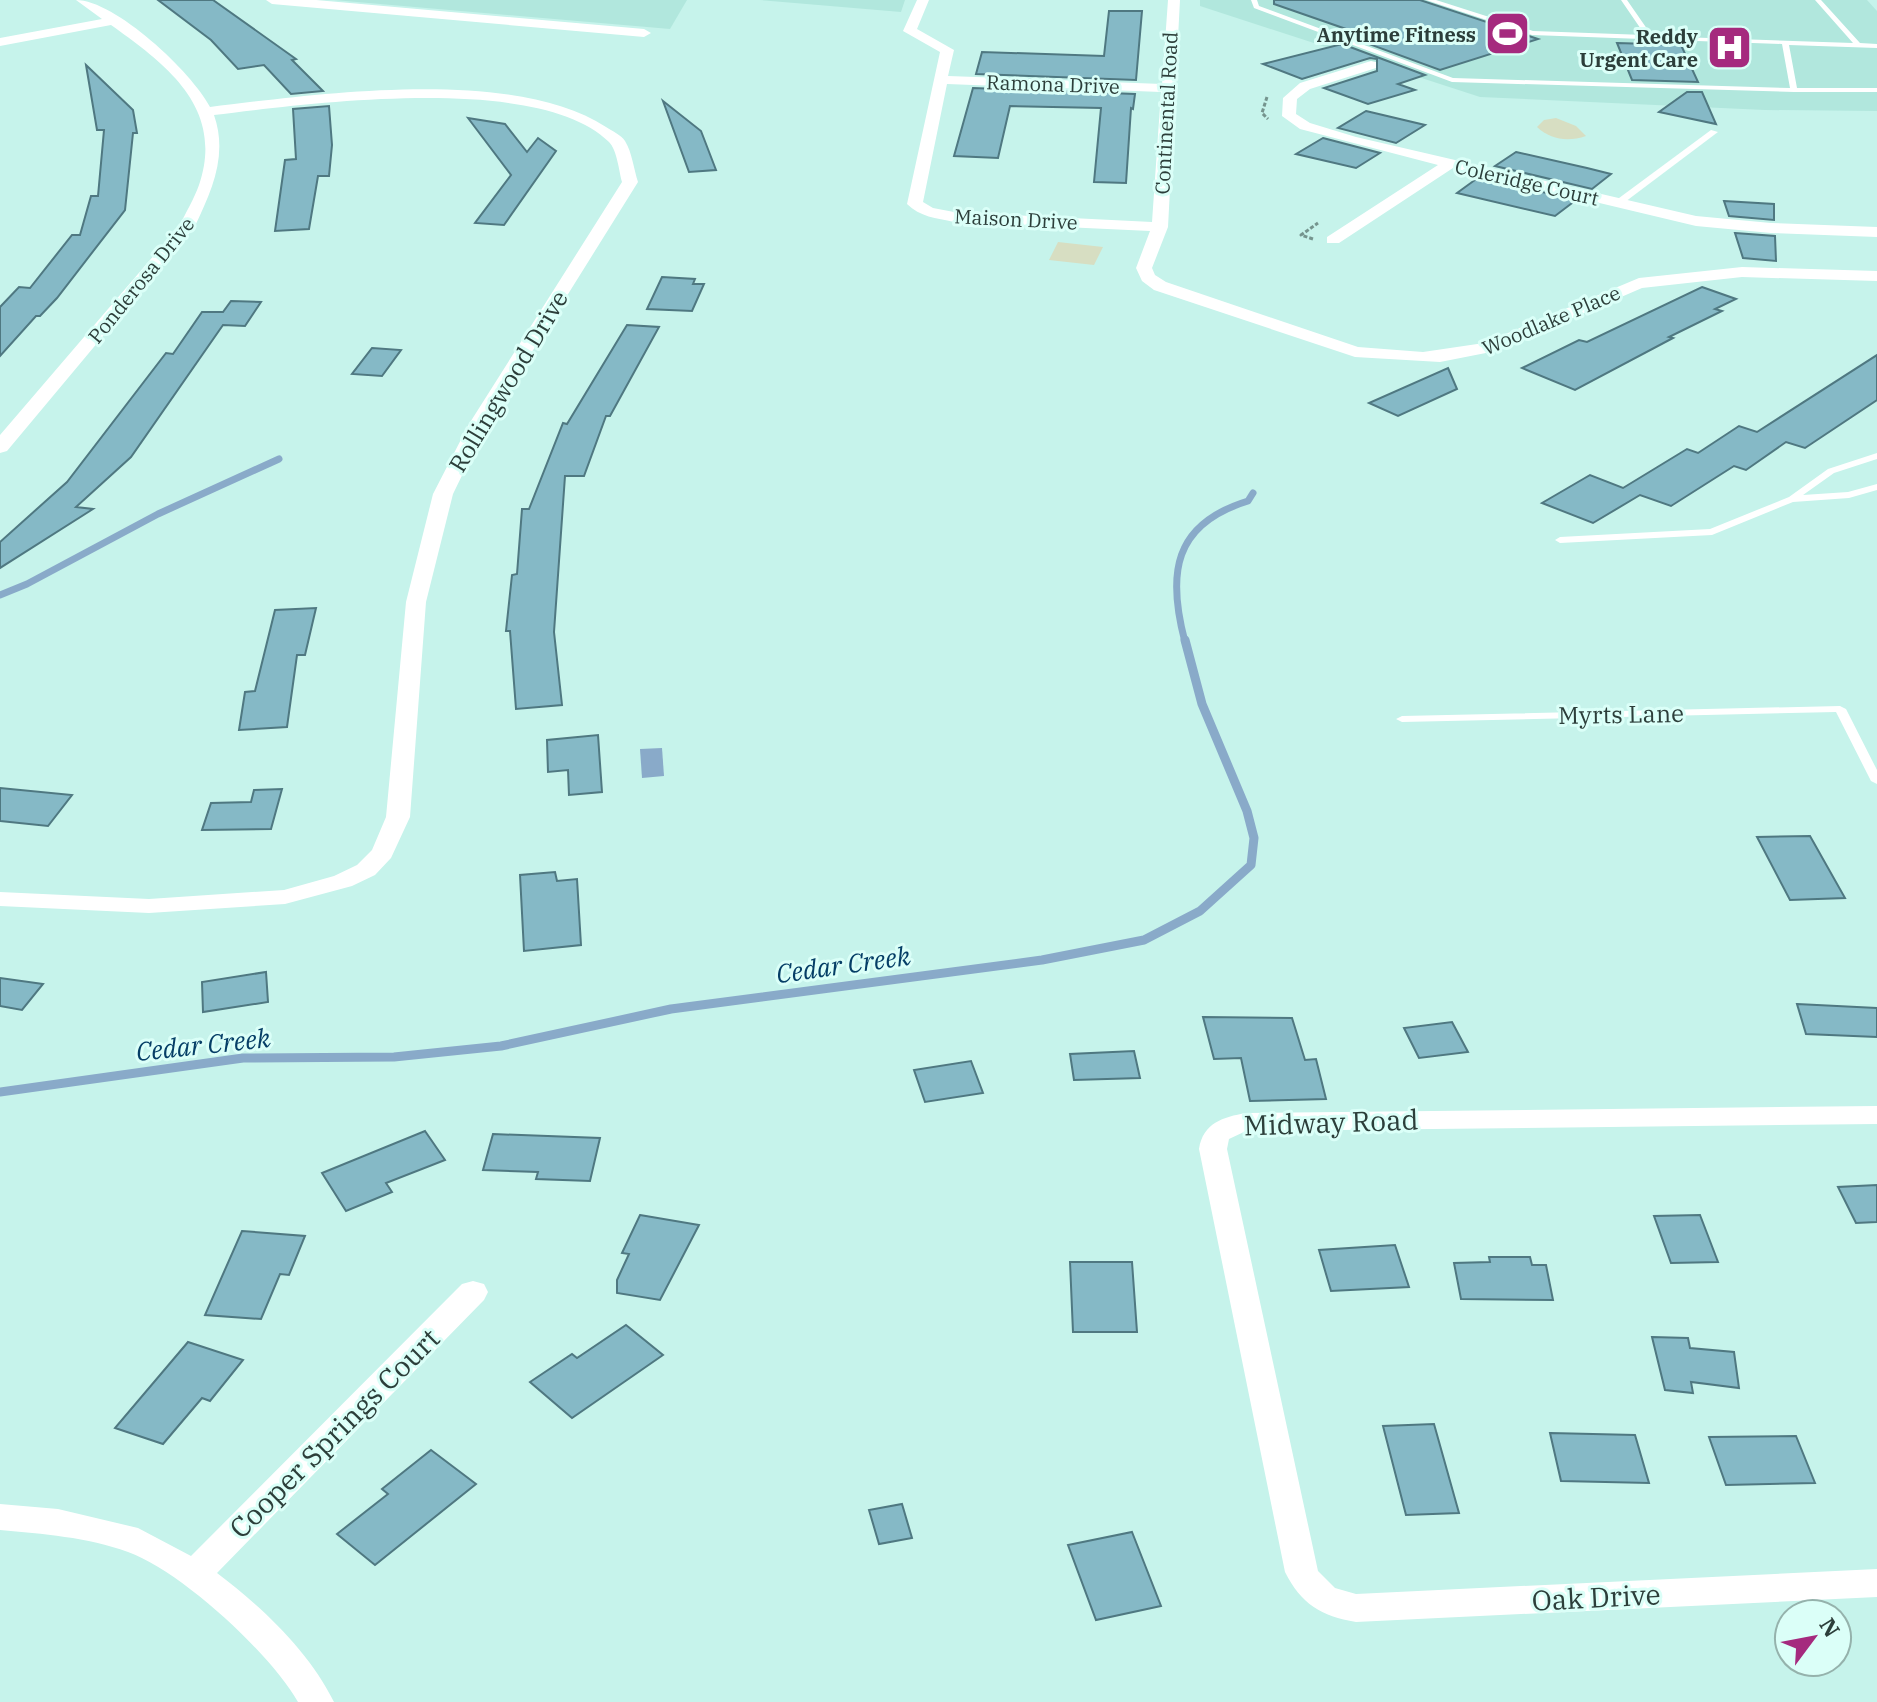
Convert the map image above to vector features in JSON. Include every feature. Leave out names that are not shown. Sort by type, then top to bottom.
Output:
[{"type":"street","name":"Ponderosa Drive","points":[[0,447],[187,226],[206,192],[214,158],[212,128],[194,87],[184,74],[82,0]]},
{"type":"street","points":[[272,0],[644,33]]},
{"type":"street","name":"Maison Drive","points":[[923,0],[910,31],[947,50],[915,204],[928,212],[954,217],[1160,227]]},
{"type":"street","name":"Continental Road","points":[[1160,227],[1174,0]]},
{"type":"street","points":[[0,42],[113,21]]},
{"type":"street","name":"Coleridge Court","points":[[1371,65],[1305,86],[1290,98],[1289,116],[1305,126],[1352,140],[1696,221],[1771,228],[1877,232]]},
{"type":"street","name":"Ramona Drive","points":[[939,80],[1167,88]]},
{"type":"street","name":"Rollingwood Drive","points":[[0,899],[149,906],[285,897],[343,881],[366,870],[383,853],[398,817],[416,602],[443,494],[478,424],[630,182],[631,170],[622,147],[603,129],[561,111],[496,97],[393,93],[206,112]]},
{"type":"street","points":[[1333,240],[1450,164]]},
{"type":"street","name":"Woodlake Place","points":[[1160,227],[1144,268],[1148,278],[1160,286],[1355,352],[1386,356],[1474,353],[1639,283],[1742,272],[1877,276]]},
{"type":"street","name":"Midway Road","points":[[1318,1595],[1302,1572],[1216,1165],[1213,1139],[1220,1129],[1246,1122],[1877,1115]]},
{"type":"street","name":"Cooper Springs Court","points":[[194,1574],[473,1292]]},
{"type":"street","points":[[0,1517],[58,1522],[138,1541],[194,1574],[241,1610],[308,1687],[316,1702]]},
{"type":"street","name":"Oak Drive","points":[[1318,1595],[1335,1605],[1356,1608],[1877,1583]]},
{"type":"lane","points":[[1254,0],[1256,7],[1452,80],[1877,90]]},
{"type":"lane","points":[[1429,0],[1532,33],[1877,46]]},
{"type":"lane","points":[[1624,0],[1650,38]]},
{"type":"lane","points":[[1818,0],[1859,46]]},
{"type":"lane","points":[[1785,43],[1794,90]]},
{"type":"lane","points":[[1618,203],[1714,132]]},
{"type":"lane","points":[[1560,540],[1712,532],[1792,499],[1831,471],[1877,456]]},
{"type":"lane","points":[[1792,499],[1849,495],[1877,487]]},
{"type":"lane","name":"Myrts Lane","points":[[1402,719],[1840,709],[1877,781]]},
{"type":"path","points":[[1270,92],[1263,102],[1262,113],[1272,123]]},
{"type":"path","points":[[1314,239],[1301,235],[1327,218]]},
{"type":"shaded area","points":[[334,0],[687,0],[670,29]]},
{"type":"shaded area","points":[[760,0],[905,0],[901,12]]},
{"type":"shaded area","points":[[1200,0],[1867,0],[1877,11],[1877,111],[1765,110],[1480,97],[1200,6]]},
{"type":"shaded area","points":[[1556,118],[1576,126],[1586,136],[1560,139],[1537,127],[1544,120]]},
{"type":"shaded area","points":[[1058,242],[1103,247],[1094,265],[1049,260]]},
{"type":"water","points":[[662,748],[664,776],[642,778],[640,749]]},
{"type":"building","points":[[158,0],[213,0],[296,59],[292,60],[323,91],[291,94],[264,65],[238,69],[211,40]]},
{"type":"building","points":[[1274,0],[1420,0],[1538,39],[1440,70],[1358,40],[1369,37],[1274,4]]},
{"type":"building","points":[[1109,11],[1142,11],[1136,80],[976,74],[982,52],[1104,56]]},
{"type":"building","points":[[1617,43],[1681,45],[1698,82],[1632,80]]},
{"type":"building","points":[[1342,44],[1425,75],[1398,84],[1415,90],[1368,104],[1324,88],[1377,71],[1377,59],[1370,58],[1302,79],[1263,64]]},
{"type":"building","points":[[86,65],[133,110],[137,133],[133,133],[125,210],[57,298],[0,356],[0,307],[19,287],[30,288],[72,235],[80,235],[91,196],[98,196],[104,130],[97,130]]},
{"type":"building","points":[[973,88],[1135,94],[1131,108],[1126,183],[1094,182],[1101,108],[1010,106],[998,158],[954,156]]},
{"type":"building","points":[[1687,92],[1702,92],[1716,124],[1659,112]]},
{"type":"building","points":[[663,101],[701,131],[716,170],[689,172]]},
{"type":"building","points":[[329,106],[332,145],[329,176],[318,176],[309,229],[275,231],[285,160],[296,159],[293,109]]},
{"type":"building","points":[[1366,111],[1425,125],[1396,143],[1338,128]]},
{"type":"building","points":[[468,118],[505,124],[527,152],[538,138],[556,151],[504,225],[475,223],[511,175]]},
{"type":"building","points":[[1323,138],[1380,153],[1356,168],[1296,154]]},
{"type":"building","points":[[1516,152],[1611,174],[1592,189],[1495,166]]},
{"type":"building","points":[[1479,177],[1576,200],[1555,216],[1457,193]]},
{"type":"building","points":[[1724,201],[1774,204],[1774,220],[1729,216]]},
{"type":"building","points":[[1735,233],[1775,236],[1776,261],[1743,258]]},
{"type":"building","points":[[662,277],[695,279],[693,284],[704,284],[692,311],[647,309]]},
{"type":"building","points":[[1702,287],[1736,299],[1715,309],[1722,311],[1575,390],[1522,368],[1579,340],[1587,342]]},
{"type":"building","points":[[231,301],[261,302],[245,326],[223,325],[131,457],[76,507],[93,509],[0,568],[0,542],[67,482],[166,353],[173,354],[202,312],[223,312]]},
{"type":"building","points":[[627,325],[659,327],[610,416],[606,416],[584,476],[565,476],[554,632],[562,705],[516,709],[510,631],[506,631],[512,575],[517,574],[522,509],[529,509],[563,423],[567,424]]},
{"type":"building","points":[[372,348],[401,350],[382,376],[352,374]]},
{"type":"building","points":[[1877,355],[1877,400],[1805,448],[1786,442],[1746,470],[1734,466],[1671,506],[1640,495],[1593,523],[1542,503],[1590,475],[1623,488],[1687,449],[1698,453],[1739,426],[1757,432]]},
{"type":"building","points":[[1448,368],[1457,389],[1398,416],[1369,403]]},
{"type":"building","points":[[316,608],[305,655],[297,655],[287,727],[239,730],[245,692],[255,691],[275,610]]},
{"type":"building","points":[[598,735],[602,792],[569,795],[568,770],[548,772],[547,740]]},
{"type":"building","points":[[0,788],[72,795],[48,826],[0,821]]},
{"type":"building","points":[[282,789],[271,829],[202,830],[211,803],[251,802],[254,790]]},
{"type":"building","points":[[1810,836],[1845,898],[1790,900],[1757,837]]},
{"type":"building","points":[[555,872],[557,881],[577,879],[581,945],[524,951],[520,875]]},
{"type":"building","points":[[266,972],[268,1002],[203,1012],[202,982]]},
{"type":"building","points":[[0,978],[43,984],[22,1010],[0,1006]]},
{"type":"building","points":[[1797,1004],[1877,1008],[1877,1037],[1806,1034]]},
{"type":"building","points":[[1203,1017],[1292,1018],[1305,1060],[1316,1059],[1326,1099],[1250,1101],[1241,1058],[1214,1059]]},
{"type":"building","points":[[1452,1022],[1468,1052],[1419,1058],[1404,1028]]},
{"type":"building","points":[[1134,1051],[1140,1078],[1074,1080],[1070,1054]]},
{"type":"building","points":[[971,1061],[983,1093],[925,1102],[914,1070]]},
{"type":"building","points":[[425,1131],[445,1160],[386,1183],[392,1192],[346,1211],[322,1173]]},
{"type":"building","points":[[493,1134],[600,1138],[590,1181],[536,1179],[538,1172],[483,1170]]},
{"type":"building","points":[[1877,1185],[1877,1222],[1856,1223],[1838,1187]]},
{"type":"building","points":[[640,1215],[699,1225],[660,1300],[617,1293],[617,1280],[629,1254],[622,1253]]},
{"type":"building","points":[[1700,1215],[1718,1262],[1671,1263],[1654,1216]]},
{"type":"building","points":[[242,1231],[305,1236],[289,1275],[280,1274],[261,1319],[205,1315]]},
{"type":"building","points":[[1395,1245],[1409,1287],[1331,1291],[1319,1250]]},
{"type":"building","points":[[1489,1257],[1530,1257],[1532,1265],[1546,1265],[1553,1300],[1461,1299],[1454,1263],[1490,1262]]},
{"type":"building","points":[[1070,1262],[1132,1262],[1137,1332],[1073,1332]]},
{"type":"building","points":[[626,1325],[663,1355],[572,1418],[530,1382],[572,1354],[577,1358]]},
{"type":"building","points":[[1652,1337],[1688,1338],[1690,1348],[1734,1352],[1739,1388],[1691,1382],[1693,1393],[1665,1390]]},
{"type":"building","points":[[188,1342],[243,1360],[210,1401],[202,1398],[163,1444],[115,1428]]},
{"type":"building","points":[[1434,1424],[1459,1513],[1406,1515],[1383,1426]]},
{"type":"building","points":[[1550,1433],[1635,1435],[1649,1483],[1561,1481]]},
{"type":"building","points":[[1796,1436],[1815,1483],[1726,1485],[1709,1437]]},
{"type":"building","points":[[431,1450],[476,1484],[375,1565],[337,1534],[388,1494],[382,1489]]},
{"type":"building","points":[[902,1504],[912,1538],[879,1544],[869,1510]]},
{"type":"building","points":[[1132,1532],[1161,1606],[1096,1620],[1068,1545]]},
{"type":"waterway","points":[[0,595],[27,584],[158,514],[279,459]]},
{"type":"waterway","name":"Cedar Creek","points":[[1185,642],[1177,595],[1177,574],[1182,555],[1190,538],[1204,523],[1248,501],[1253,493]]},
{"type":"waterway","name":"Cedar Creek","points":[[0,1092],[243,1058],[394,1057],[501,1046],[671,1009],[1042,960],[1144,940],[1200,911],[1251,865],[1254,838],[1247,811],[1202,704],[1185,640]]},
{"type":"place","name":"Anytime Fitness","points":[[1507,34]]},
{"type":"place","name":"Reddy Urgent Care","points":[[1729,48]]}]
